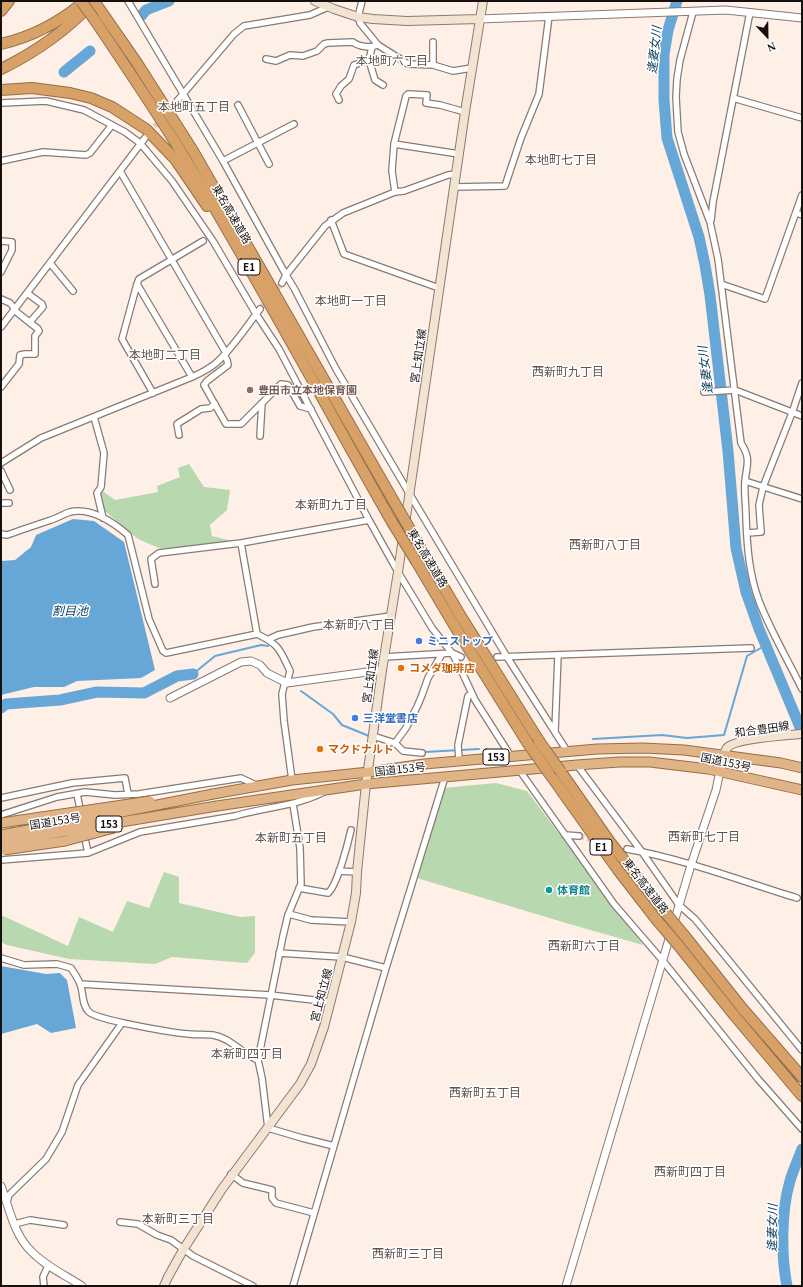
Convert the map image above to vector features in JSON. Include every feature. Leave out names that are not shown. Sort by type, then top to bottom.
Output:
[{"type":"highway","points":[[1,11],[9,1]]},
{"type":"highway","name":"東名高速道路","points":[[81,1],[153,107],[186,159],[238,247],[392,522],[527,742],[618,870],[656,919],[734,1016],[802,1096]]},
{"type":"highway","points":[[1,44],[32,34],[54,23],[84,1]]},
{"type":"highway","points":[[1,69],[42,45],[71,23],[94,1]]},
{"type":"highway","name":"東名高速道路","points":[[94,1],[104,7],[197,158],[460,615],[539,741],[610,842],[660,906],[742,1008],[802,1077]]},
{"type":"highway","points":[[1,90],[32,88],[70,93],[91,98],[112,107],[146,129],[175,159],[293,346]]},
{"type":"highway","name":"国道153号","points":[[1,835],[292,780],[510,755],[643,748],[684,750],[781,763],[802,768]]},
{"type":"highway","name":"国道153号","points":[[2,848],[65,841],[128,825],[200,813],[217,806],[328,791],[366,784],[577,765],[650,762],[682,765],[720,771],[782,787],[802,790]]},
{"type":"highway","name":"153","points":[[1,823],[202,793],[213,794]]},
{"type":"main road","points":[[315,1],[358,17],[407,21],[479,19]]},
{"type":"main road","name":"宮上知立線","points":[[164,1286],[184,1249],[231,1174],[268,1128],[300,1084],[311,1064],[324,1027],[351,922],[356,893],[366,784],[369,772],[382,670],[398,572],[464,112],[483,1]]},
{"type":"main road","name":"和合豊田線","points":[[720,771],[727,748],[731,744],[802,734]]},
{"type":"street","points":[[128,1],[223,161],[294,288],[336,369],[508,657],[567,751]]},
{"type":"street","points":[[362,1],[358,17],[360,23],[375,46],[408,64],[433,65],[453,71],[472,68]]},
{"type":"street","points":[[177,101],[234,34],[244,26],[310,15],[328,7]]},
{"type":"street","points":[[479,19],[726,10],[802,18]]},
{"type":"street","points":[[691,12],[677,79],[678,132],[684,154],[710,222],[718,259],[740,443],[746,452],[748,461],[745,481],[748,559],[759,601],[802,689]]},
{"type":"street","points":[[710,222],[750,12]]},
{"type":"street","points":[[454,187],[504,186],[539,94],[549,16]]},
{"type":"street","points":[[266,59],[276,61],[290,55],[303,56],[317,51],[324,44],[328,43],[353,42],[357,46],[375,46]]},
{"type":"street","points":[[433,65],[434,42]]},
{"type":"street","points":[[375,46],[369,60],[375,80],[384,85]]},
{"type":"street","points":[[338,100],[336,94],[341,86],[349,79],[354,65],[369,60]]},
{"type":"street","points":[[395,192],[392,170],[394,144],[406,96],[408,94],[427,95],[426,103],[428,104],[440,105],[464,112]]},
{"type":"street","points":[[733,98],[802,118]]},
{"type":"street","points":[[1,103],[46,101],[84,110],[125,132],[140,144],[172,181],[186,199],[258,312],[312,409],[369,520],[398,572],[432,628],[452,653],[471,694],[510,755]]},
{"type":"street","points":[[238,105],[269,164]]},
{"type":"street","points":[[223,161],[294,124]]},
{"type":"street","points":[[1,161],[42,152],[86,155],[90,153],[112,125]]},
{"type":"street","points":[[1,327],[145,138]]},
{"type":"street","points":[[394,144],[459,154]]},
{"type":"street","points":[[120,171],[225,354],[228,365],[204,385],[226,424],[241,424],[281,384],[288,385],[300,406],[312,409]]},
{"type":"street","points":[[282,283],[286,275],[320,231],[332,220],[356,207],[395,192],[404,191],[448,175],[456,174]]},
{"type":"street","points":[[721,284],[765,298],[802,195]]},
{"type":"street","points":[[796,213],[802,215]]},
{"type":"street","points":[[332,220],[344,254],[439,288]]},
{"type":"street","points":[[1,241],[12,242],[12,250],[1,272]]},
{"type":"street","points":[[153,393],[122,339],[136,284],[139,279],[203,241]]},
{"type":"street","points":[[50,263],[73,291]]},
{"type":"street","points":[[136,284],[192,377]]},
{"type":"street","points":[[27,293],[42,304],[42,307],[30,322]]},
{"type":"street","points":[[1,299],[10,302],[15,309],[39,331],[35,336],[35,354],[20,355],[19,364],[1,387]]},
{"type":"street","points":[[1,463],[41,438],[192,377],[211,367],[225,354],[258,312]]},
{"type":"street","points":[[747,533],[761,532],[759,505],[762,487],[792,413],[802,383]]},
{"type":"street","points":[[707,393],[733,390],[802,416]]},
{"type":"street","points":[[260,436],[262,403]]},
{"type":"street","points":[[179,434],[177,424],[201,409],[210,408],[215,404]]},
{"type":"street","points":[[94,417],[104,453],[101,486],[97,493],[103,518]]},
{"type":"street","points":[[1,471],[10,490]]},
{"type":"street","points":[[745,481],[802,499]]},
{"type":"street","points":[[1,503],[9,503]]},
{"type":"street","points":[[1,534],[7,534],[52,520],[72,511],[97,515],[124,531],[130,539],[149,619],[163,651],[166,653],[257,634],[275,644],[290,671],[282,694],[292,780]]},
{"type":"street","points":[[154,584],[150,559],[159,553],[241,543],[369,520]]},
{"type":"street","points":[[241,543],[257,634]]},
{"type":"street","points":[[268,640],[278,635],[313,627],[391,616]]},
{"type":"street","points":[[496,657],[751,648]]},
{"type":"street","points":[[384,657],[452,653],[462,657]]},
{"type":"street","points":[[395,743],[406,728],[417,707],[428,678],[442,654]]},
{"type":"street","points":[[555,731],[558,655]]},
{"type":"street","points":[[170,698],[241,662],[251,661],[260,665],[267,673],[286,682],[382,670]]},
{"type":"street","points":[[459,760],[458,745],[468,696],[471,694]]},
{"type":"street","points":[[373,736],[395,743],[403,751],[422,753]]},
{"type":"street","points":[[577,765],[642,852],[679,905],[695,919],[802,1050]]},
{"type":"street","points":[[520,771],[614,904],[663,961],[758,1079],[802,1129]]},
{"type":"street","points":[[566,1286],[691,865],[716,790],[720,771]]},
{"type":"street","points":[[293,1286],[386,968],[445,777]]},
{"type":"street","points":[[1,798],[72,783],[125,778],[128,794]]},
{"type":"street","points":[[1,815],[57,797],[85,792],[128,794],[153,792],[241,778],[258,786]]},
{"type":"street","points":[[1,860],[88,853],[140,832],[235,816],[293,804],[328,791]]},
{"type":"street","points":[[77,794],[88,853]]},
{"type":"street","points":[[293,804],[301,861],[301,884],[289,914],[279,953],[258,1060],[268,1128],[334,1146]]},
{"type":"street","points":[[299,888],[328,893],[332,890],[351,830]]},
{"type":"street","points":[[565,836],[579,836]]},
{"type":"street","points":[[626,849],[691,865],[797,898]]},
{"type":"street","points":[[339,871],[357,872]]},
{"type":"street","points":[[289,914],[311,920],[351,922]]},
{"type":"street","points":[[279,953],[342,957],[386,968]]},
{"type":"street","points":[[1,958],[24,965],[57,964],[71,968],[80,984],[84,1006],[89,1014],[122,1023],[188,1034],[214,1035],[227,1040],[250,1057],[258,1060]]},
{"type":"street","points":[[80,984],[270,995],[331,1002]]},
{"type":"street","points":[[7,1202],[9,1195],[46,1159],[62,1132],[78,1084],[122,1023]]},
{"type":"street","points":[[231,1174],[243,1184],[272,1190],[272,1198],[276,1203],[314,1213]]},
{"type":"street","points":[[1,1186],[15,1224],[29,1250],[48,1266],[82,1286]]},
{"type":"street","points":[[15,1224],[30,1220],[64,1226]]},
{"type":"street","points":[[120,1222],[138,1224],[157,1235],[171,1240],[193,1256],[253,1286]]},
{"type":"street","points":[[44,1286],[43,1277],[48,1266]]},
{"type":"green space","points":[[189,464],[204,487],[230,490],[227,510],[210,525],[212,536],[232,541],[161,549],[138,539],[100,507],[101,490],[115,500],[158,492],[157,486],[180,477],[178,468]]},
{"type":"green space","points":[[496,783],[527,791],[643,945],[417,878],[444,788]]},
{"type":"green space","points":[[164,872],[179,877],[179,903],[240,917],[255,916],[255,953],[247,963],[172,957],[155,964],[69,959],[7,945],[1,942],[1,915],[68,946],[79,917],[113,932],[127,901],[149,908]]},
{"type":"water","name":"割目池","points":[[73,519],[94,521],[124,542],[155,670],[141,678],[77,681],[64,687],[34,687],[1,695],[1,561],[15,560],[31,547],[36,535]]},
{"type":"water","points":[[1,966],[46,974],[60,973],[67,980],[76,1028],[51,1033],[37,1024],[1,1034]]},
{"type":"waterway","points":[[141,16],[146,10],[169,1]]},
{"type":"waterway","name":"逢妻女川","points":[[677,1],[668,30],[664,54],[664,100],[667,138],[699,237],[705,265],[710,295],[728,451],[736,548],[746,592],[759,629],[802,732]]},
{"type":"waterway","points":[[64,72],[90,51]]},
{"type":"waterway","points":[[193,674],[215,656],[261,645],[268,646]]},
{"type":"waterway","points":[[593,739],[662,735],[687,738],[724,735],[747,656],[766,645]]},
{"type":"waterway","name":"割目池","points":[[1,708],[6,704],[60,700],[97,692],[144,693],[177,676],[193,674]]},
{"type":"waterway","points":[[301,691],[333,714],[342,725],[369,736]]},
{"type":"waterway","points":[[425,752],[479,749]]},
{"type":"waterway","name":"逢妻女川","points":[[787,1286],[783,1248],[785,1206],[791,1177],[802,1149]]},
{"type":"tunnel","points":[[167,112],[177,101]]},
{"type":"tunnel","points":[[149,133],[162,118]]},
{"type":"tunnel","points":[[260,309],[282,283]]},
{"type":"tunnel","points":[[579,836],[597,841]]},
{"type":"place","name":"豊田市立本地保育園","points":[[250,390]]},
{"type":"place","name":"ミニストップ","points":[[419,641]]},
{"type":"place","name":"コメダ珈琲店","points":[[401,668]]},
{"type":"place","name":"三洋堂書店","points":[[355,718]]},
{"type":"place","name":"マクドナルド","points":[[320,749]]},
{"type":"place","name":"体育館","points":[[549,890]]},
{"type":"district","name":"本地町六丁目","points":[[392,60]]},
{"type":"district","name":"本地町五丁目","points":[[194,106]]},
{"type":"district","name":"本地町七丁目","points":[[561,159]]},
{"type":"district","name":"本地町一丁目","points":[[351,300]]},
{"type":"district","name":"本地町二丁目","points":[[165,354]]},
{"type":"district","name":"西新町九丁目","points":[[568,371]]},
{"type":"district","name":"本新町九丁目","points":[[331,504]]},
{"type":"district","name":"西新町八丁目","points":[[605,544]]},
{"type":"district","name":"本新町八丁目","points":[[359,624]]},
{"type":"district","name":"西新町七丁目","points":[[704,836]]},
{"type":"district","name":"本新町五丁目","points":[[291,837]]},
{"type":"district","name":"西新町六丁目","points":[[584,945]]},
{"type":"district","name":"本新町四丁目","points":[[247,1053]]},
{"type":"district","name":"西新町五丁目","points":[[485,1092]]},
{"type":"district","name":"西新町四丁目","points":[[690,1171]]},
{"type":"district","name":"本新町三丁目","points":[[178,1218]]},
{"type":"district","name":"西新町三丁目","points":[[408,1253]]}]
